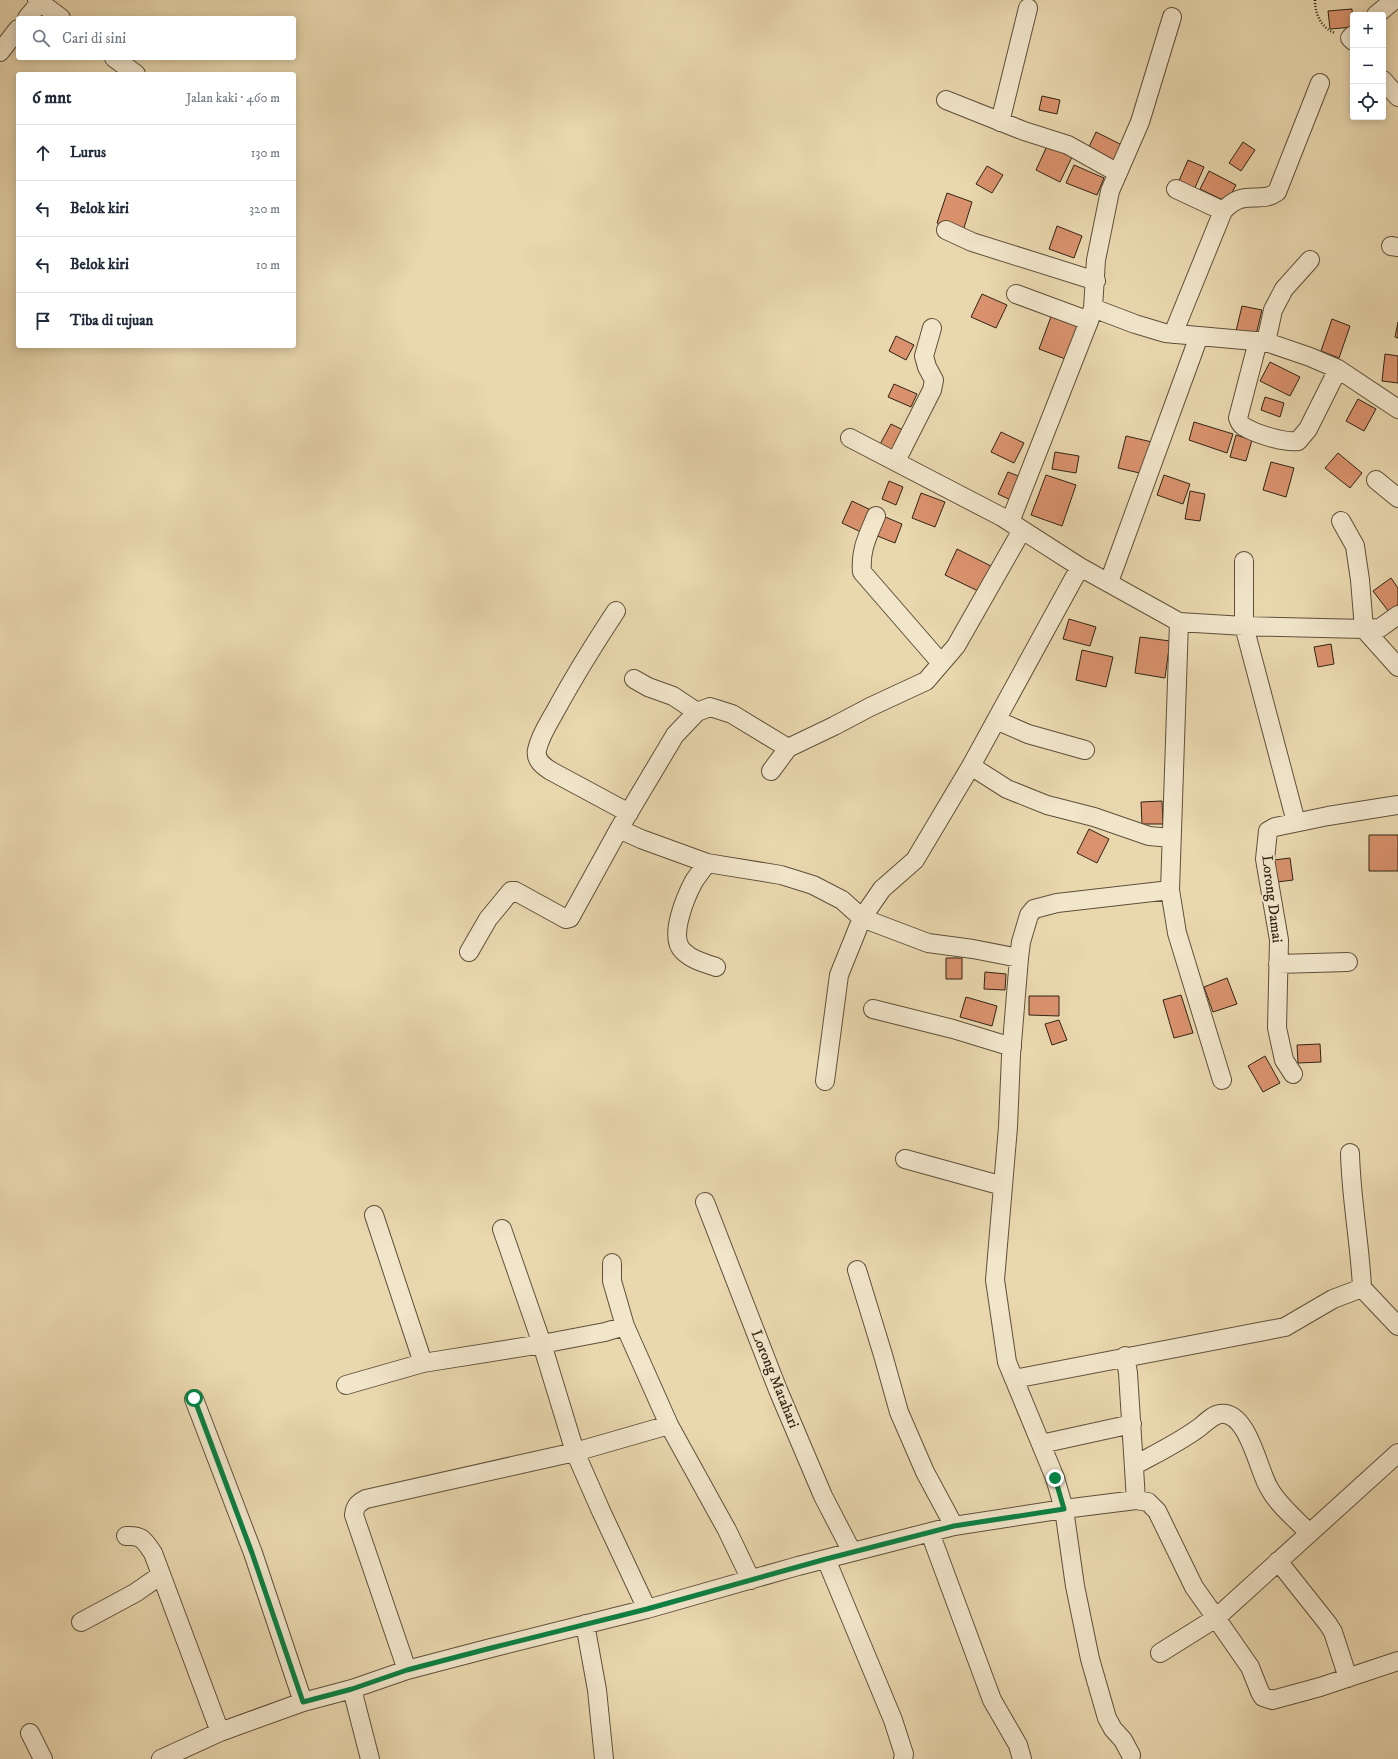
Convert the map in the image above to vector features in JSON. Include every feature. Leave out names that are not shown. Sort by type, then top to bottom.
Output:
[{"type":"street","points":[[29,16],[40,1],[59,16]]},
{"type":"street","points":[[1000,122],[1028,8]]},
{"type":"street","points":[[771,772],[788,748],[926,681],[956,646],[1016,526],[1091,315],[1096,281],[1096,260],[1110,191],[1140,122],[1172,17]]},
{"type":"street","points":[[0,52],[16,32]]},
{"type":"street","points":[[117,65],[132,72]]},
{"type":"street","points":[[1172,334],[1223,211],[1236,200],[1244,197],[1271,196],[1277,192],[1320,83]]},
{"type":"street","points":[[1386,83],[1398,97]]},
{"type":"street","points":[[946,100],[1000,122],[1068,145],[1118,172]]},
{"type":"street","points":[[1176,188],[1223,211]]},
{"type":"street","points":[[946,230],[972,242],[1096,281]]},
{"type":"street","points":[[1310,260],[1284,290],[1273,310],[1238,418],[1241,425],[1250,430],[1289,442],[1298,441],[1308,429],[1338,369]]},
{"type":"street","points":[[1016,294],[1091,315],[1135,324],[1165,333],[1262,341],[1310,357],[1338,369],[1398,409]]},
{"type":"street","points":[[896,461],[932,390],[934,380],[927,367],[924,356],[932,328]]},
{"type":"street","points":[[1109,582],[1199,336]]},
{"type":"street","points":[[850,438],[896,461],[1016,526],[1080,567],[1179,622],[1244,626],[1364,629],[1380,628],[1398,615]]},
{"type":"street","points":[[1376,480],[1398,498]]},
{"type":"street","points":[[876,516],[864,546],[861,559],[862,572],[941,663]]},
{"type":"street","points":[[1341,521],[1355,546],[1360,580],[1364,629],[1398,667]]},
{"type":"street","points":[[1244,562],[1244,626],[1296,822]]},
{"type":"street","points":[[825,1081],[839,975],[862,918],[882,889],[915,860],[996,720],[1080,567]]},
{"type":"street","points":[[616,611],[579,668],[542,735],[537,751],[538,760],[542,765],[629,813]]},
{"type":"street","points":[[1179,622],[1171,838],[1173,848],[1170,890],[1177,933],[1222,1080]]},
{"type":"street","points":[[634,679],[648,687],[673,696],[697,712]]},
{"type":"street","points":[[469,952],[488,919],[511,891],[515,891],[566,919],[570,918],[619,829],[675,735],[697,712],[710,707],[732,714],[788,748]]},
{"type":"street","points":[[996,720],[1028,734],[1085,750]]},
{"type":"street","points":[[970,766],[1007,789],[1047,805],[1094,817],[1149,836],[1171,838]]},
{"type":"street","name":"Lorong Damai","points":[[1293,1074],[1284,1060],[1277,1028],[1280,940],[1266,859],[1266,836],[1270,829],[1296,822],[1398,805]]},
{"type":"street","points":[[619,829],[641,839],[707,863],[781,875],[813,885],[842,900],[862,918],[928,943],[973,949],[1019,958]]},
{"type":"street","points":[[707,863],[694,881],[680,915],[676,936],[682,950],[694,960],[716,967]]},
{"type":"street","points":[[1131,1755],[1123,1740],[1112,1729],[1107,1718],[1090,1659],[1075,1586],[1064,1509],[1055,1478],[1007,1362],[996,1280],[1019,958],[1025,923],[1028,915],[1034,909],[1057,903],[1170,890]]},
{"type":"street","points":[[1278,964],[1348,962]]},
{"type":"street","points":[[873,1009],[953,1029],[1012,1047]]},
{"type":"street","points":[[1350,1153],[1350,1183],[1360,1259],[1362,1288],[1398,1326]]},
{"type":"street","points":[[905,1159],[1003,1186]]},
{"type":"street","name":"Lorong Matahari","points":[[705,1202],[778,1390],[823,1496],[852,1552]]},
{"type":"street","points":[[374,1216],[423,1363]]},
{"type":"street","points":[[502,1229],[542,1344],[575,1452],[647,1609]]},
{"type":"street","points":[[612,1263],[612,1281],[625,1326],[669,1425],[727,1530],[751,1580]]},
{"type":"street","points":[[856,1270],[883,1355],[899,1412],[925,1472],[954,1526]]},
{"type":"street","points":[[1014,1379],[1125,1356],[1285,1327],[1333,1299],[1362,1288]]},
{"type":"street","points":[[346,1385],[423,1363],[542,1344],[605,1332],[625,1326]]},
{"type":"street","points":[[1125,1356],[1128,1373],[1132,1424],[1136,1500]]},
{"type":"street","points":[[194,1398],[252,1553],[303,1702]]},
{"type":"street","points":[[1135,1465],[1188,1436],[1215,1415],[1228,1414],[1239,1421],[1258,1456],[1268,1487],[1277,1500],[1310,1533]]},
{"type":"street","points":[[1041,1444],[1132,1424]]},
{"type":"street","points":[[407,1670],[354,1515],[355,1508],[358,1503],[366,1499],[575,1452],[669,1425]]},
{"type":"street","points":[[1160,1653],[1216,1618],[1398,1453]]},
{"type":"street","points":[[161,1759],[220,1732],[303,1702],[352,1689],[407,1670],[647,1609],[826,1559],[954,1526],[1064,1509],[1136,1500],[1148,1502],[1157,1511],[1194,1587],[1250,1667],[1263,1697],[1272,1700],[1348,1678],[1398,1661]]},
{"type":"street","points":[[931,1533],[992,1700],[1018,1745],[1022,1759]]},
{"type":"street","points":[[126,1536],[136,1535],[144,1540],[153,1553],[220,1732]]},
{"type":"street","points":[[826,1559],[893,1720],[904,1754],[903,1759]]},
{"type":"street","points":[[1278,1561],[1333,1632],[1348,1678]]},
{"type":"street","points":[[81,1622],[135,1593],[161,1575]]},
{"type":"street","points":[[586,1624],[597,1690],[604,1759]]},
{"type":"street","points":[[352,1689],[370,1759]]},
{"type":"street","points":[[30,1733],[43,1759]]},
{"type":"path","points":[[1315,0],[1315,10],[1321,22],[1329,31],[1350,37]]},
{"type":"building","points":[[1352,9],[1352,12],[1350,12],[1350,27],[1330,29],[1328,11]]},
{"type":"building","points":[[1042,96],[1060,100],[1057,114],[1039,110]]},
{"type":"building","points":[[1096,132],[1122,145],[1113,162],[1088,149]]},
{"type":"building","points":[[1243,142],[1255,150],[1241,171],[1229,163]]},
{"type":"building","points":[[1047,146],[1072,157],[1060,182],[1036,170]]},
{"type":"building","points":[[1188,160],[1204,167],[1194,190],[1178,183]]},
{"type":"building","points":[[1074,165],[1104,178],[1097,195],[1066,183]]},
{"type":"building","points":[[987,166],[1003,175],[992,193],[976,184]]},
{"type":"building","points":[[1209,171],[1236,185],[1227,202],[1200,189]]},
{"type":"building","points":[[947,193],[972,202],[963,231],[937,223]]},
{"type":"building","points":[[1057,226],[1082,236],[1074,258],[1049,249]]},
{"type":"building","points":[[982,294],[1007,305],[996,328],[971,317]]},
{"type":"building","points":[[1242,306],[1262,310],[1256,335],[1236,331]]},
{"type":"building","points":[[1052,314],[1081,324],[1068,360],[1039,349]]},
{"type":"building","points":[[1332,319],[1350,326],[1339,358],[1321,351]]},
{"type":"building","points":[[1398,322],[1398,338],[1395,337]]},
{"type":"building","points":[[896,336],[914,345],[906,360],[889,351]]},
{"type":"building","points":[[1385,354],[1398,356],[1398,383],[1382,381]]},
{"type":"building","points":[[1270,362],[1300,377],[1290,396],[1260,381]]},
{"type":"building","points":[[894,384],[917,394],[911,407],[888,397]]},
{"type":"building","points":[[1265,397],[1284,403],[1280,417],[1261,410]]},
{"type":"building","points":[[1358,399],[1376,409],[1364,431],[1346,421]]},
{"type":"building","points":[[1194,422],[1233,434],[1227,453],[1189,440]]},
{"type":"building","points":[[891,424],[909,433],[896,457],[878,448]]},
{"type":"building","points":[[1001,432],[1024,443],[1014,463],[991,452]]},
{"type":"building","points":[[1236,435],[1252,440],[1246,461],[1230,457]]},
{"type":"building","points":[[1126,436],[1152,442],[1144,474],[1118,468]]},
{"type":"building","points":[[1055,452],[1079,456],[1076,473],[1052,469]]},
{"type":"building","points":[[1338,453],[1362,473],[1350,488],[1325,468]]},
{"type":"building","points":[[1271,462],[1294,468],[1286,497],[1263,490]]},
{"type":"building","points":[[1008,472],[1026,479],[1015,502],[998,494]]},
{"type":"building","points":[[1046,475],[1076,485],[1062,526],[1031,515]]},
{"type":"building","points":[[1164,475],[1190,484],[1183,504],[1157,495]]},
{"type":"building","points":[[889,481],[903,487],[896,505],[882,499]]},
{"type":"building","points":[[1190,491],[1205,494],[1200,521],[1185,519]]},
{"type":"building","points":[[921,493],[945,502],[935,527],[912,518]]},
{"type":"building","points":[[852,501],[873,511],[863,533],[842,523]]},
{"type":"building","points":[[883,516],[902,524],[895,543],[875,535]]},
{"type":"building","points":[[957,549],[991,566],[978,591],[945,575]]},
{"type":"building","points":[[1391,578],[1398,588],[1398,605],[1389,612],[1373,591]]},
{"type":"building","points":[[1069,619],[1096,627],[1090,646],[1063,639]]},
{"type":"building","points":[[1140,637],[1170,641],[1165,678],[1135,673]]},
{"type":"building","points":[[1331,644],[1334,664],[1318,667],[1314,647]]},
{"type":"building","points":[[1082,650],[1113,657],[1106,687],[1076,680]]},
{"type":"building","points":[[1162,801],[1163,824],[1142,824],[1141,802]]},
{"type":"building","points":[[1089,829],[1109,839],[1097,863],[1077,853]]},
{"type":"building","points":[[1369,835],[1398,835],[1398,871],[1369,871]]},
{"type":"building","points":[[1290,858],[1293,880],[1277,882],[1274,860]]},
{"type":"building","points":[[946,958],[962,958],[962,979],[946,979]]},
{"type":"building","points":[[985,972],[1006,974],[1005,990],[984,989]]},
{"type":"building","points":[[1227,978],[1237,1004],[1213,1012],[1204,987]]},
{"type":"building","points":[[1181,995],[1193,1033],[1174,1038],[1163,1000]]},
{"type":"building","points":[[1029,996],[1059,996],[1059,1016],[1029,1015]]},
{"type":"building","points":[[966,997],[997,1006],[992,1026],[960,1017]]},
{"type":"building","points":[[1059,1020],[1067,1040],[1052,1045],[1045,1024]]},
{"type":"building","points":[[1320,1044],[1321,1062],[1298,1063],[1297,1045]]},
{"type":"building","points":[[1265,1056],[1280,1083],[1263,1092],[1248,1066]]},
{"type":"route","points":[[194,1398],[252,1553],[303,1702],[352,1689],[407,1670],[647,1609],[798,1566],[954,1526],[1064,1509],[1055,1478]]}]
